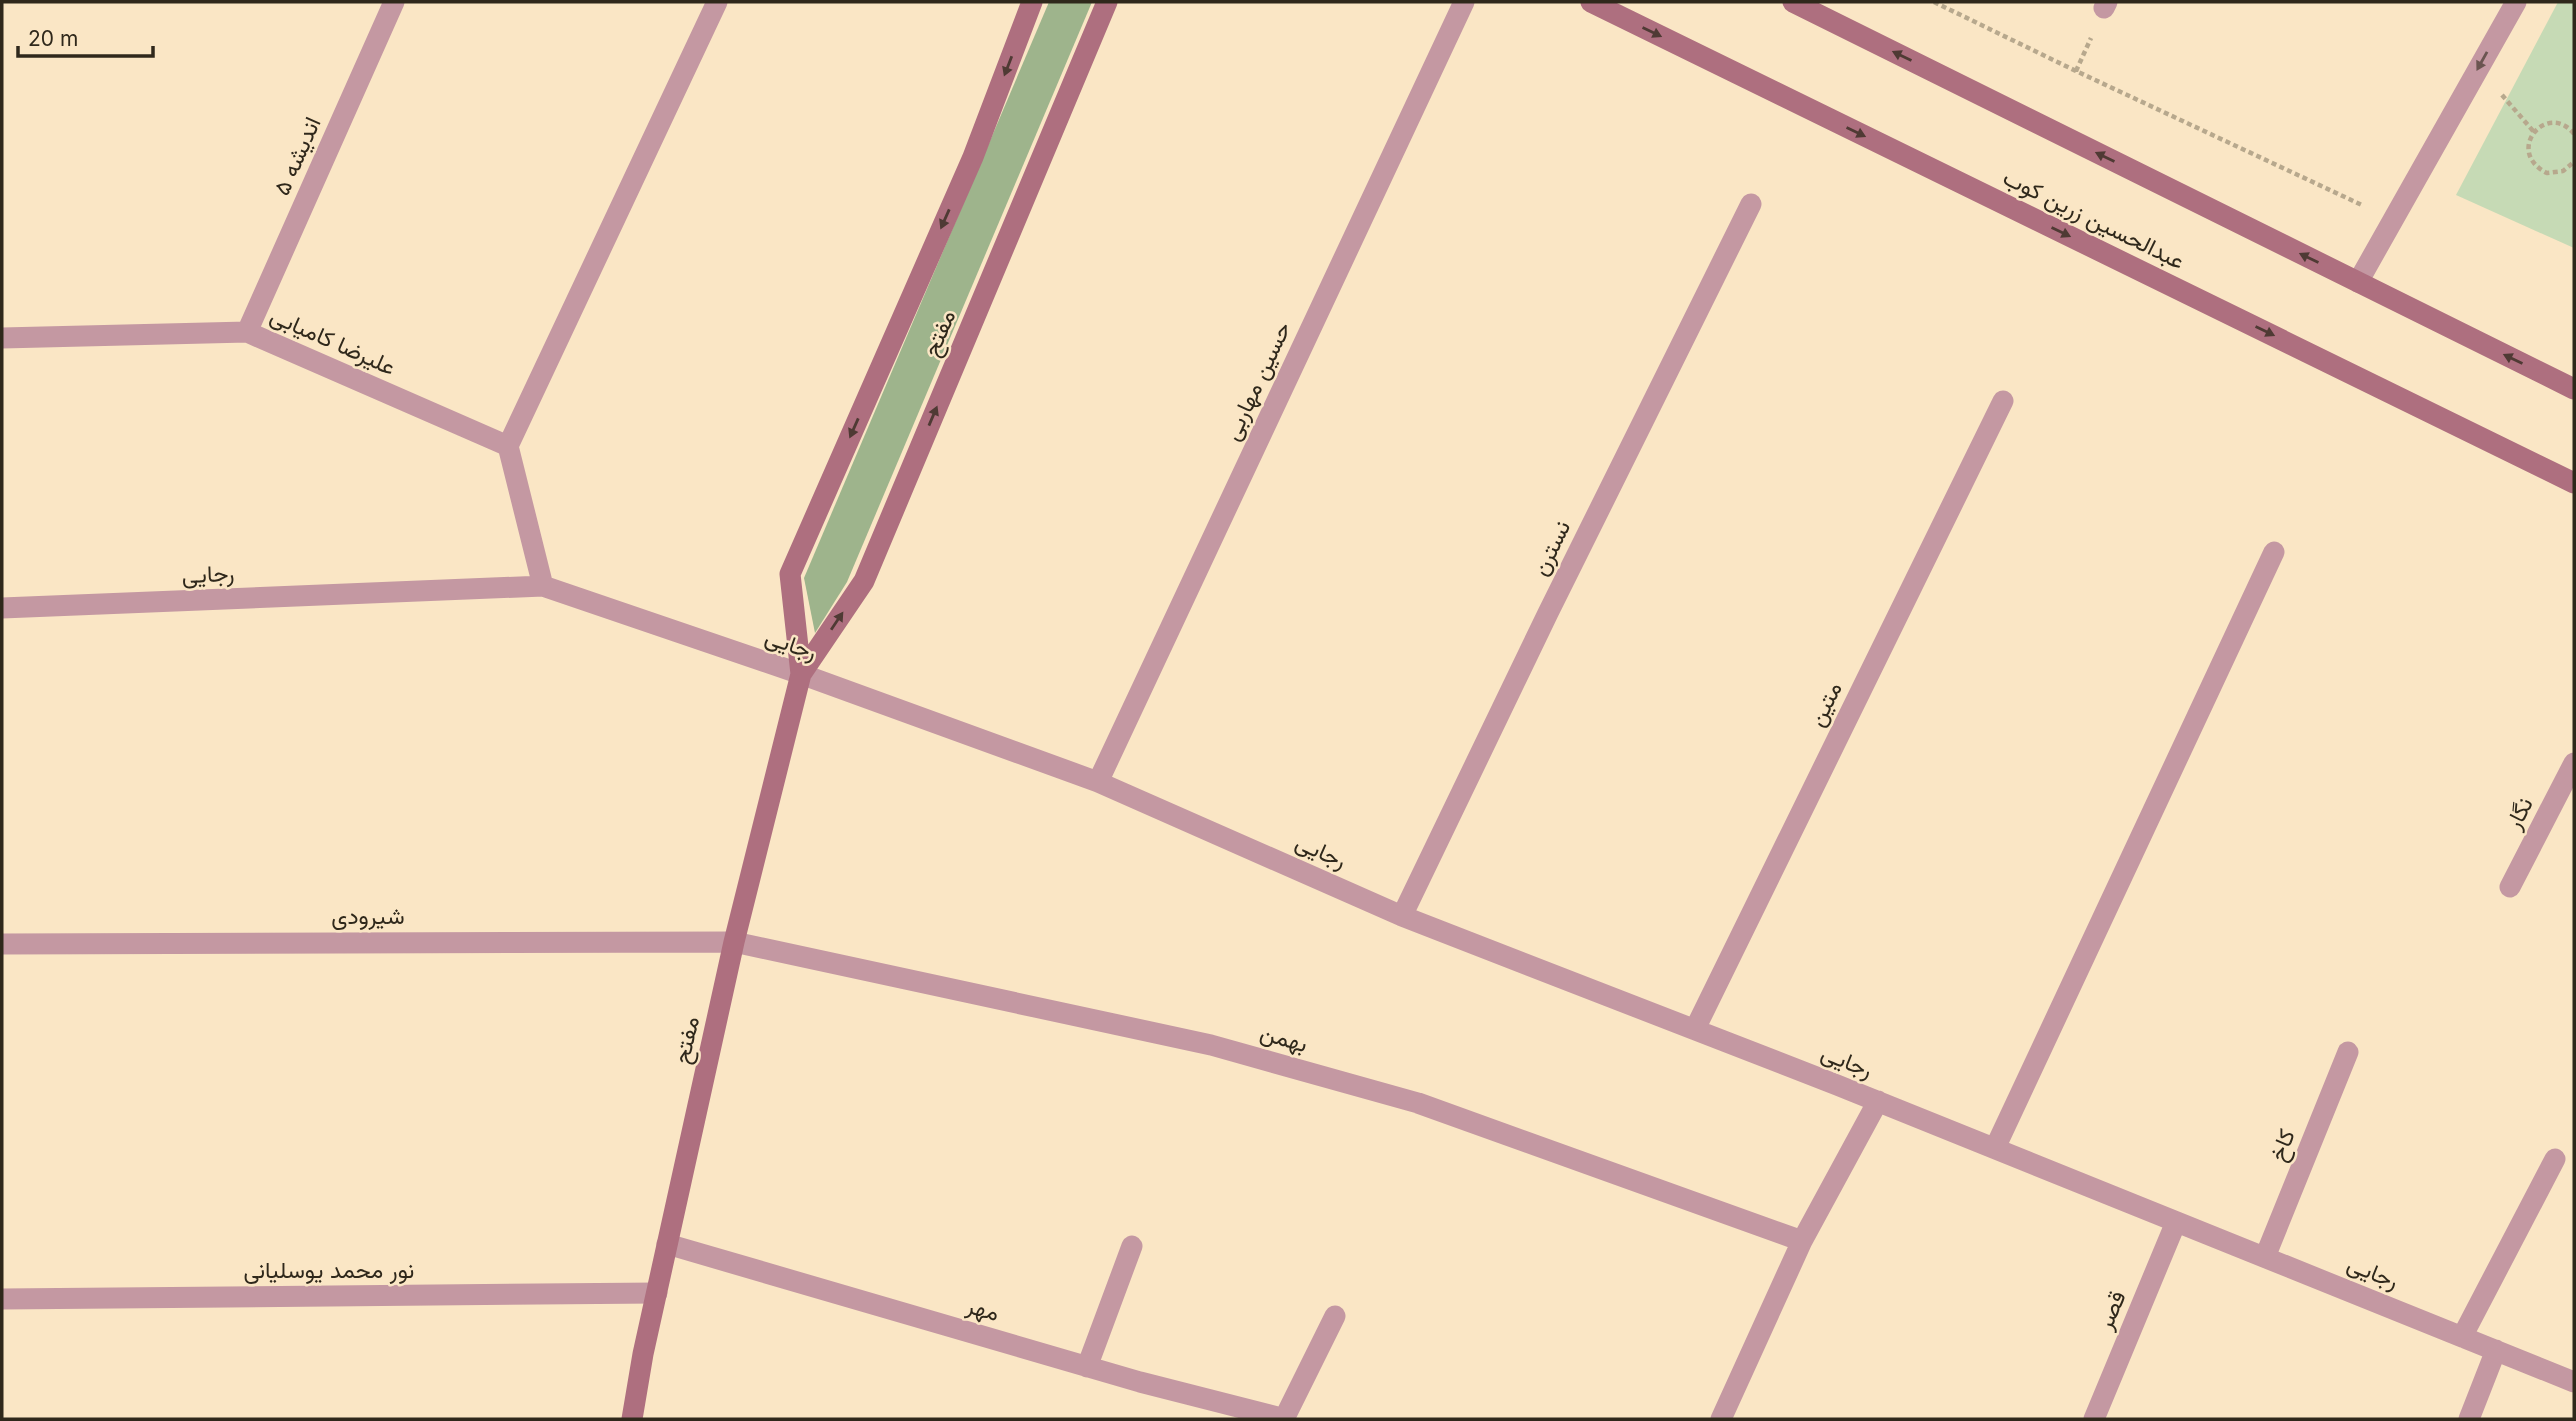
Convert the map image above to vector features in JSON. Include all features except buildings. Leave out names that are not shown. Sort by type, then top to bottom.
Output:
[{"type":"street","name":"اندیشه ۵","points":[[247,332],[394,2]]},
{"type":"street","points":[[543,586],[508,446],[717,2]]},
{"type":"street","name":"مفتح","points":[[801,674],[790,574],[973,157],[1032,2]]},
{"type":"street","name":"مفتح","points":[[632,1419],[667,1244],[734,942],[801,674],[864,581],[1107,2]]},
{"type":"street","name":"حسین مهاربی","points":[[1098,782],[1464,2]]},
{"type":"street","name":"عبدالحسین زرین کوب","points":[[1591,2],[2574,483]]},
{"type":"street","points":[[1793,2],[2574,389]]},
{"type":"street","points":[[2358,282],[2515,2]]},
{"type":"street","name":"نسترن","points":[[1402,916],[1542,625],[1751,204]]},
{"type":"street","name":"علیرضا کامیابی","points":[[2,338],[247,332],[508,446]]},
{"type":"street","name":"متین","points":[[1695,1029],[2003,401]]},
{"type":"street","points":[[1995,1148],[2274,552]]},
{"type":"street","name":"رجایی","points":[[2,608],[543,586],[801,674],[1098,782],[1402,916],[1878,1101],[2574,1382]]},
{"type":"street","name":"نگار","points":[[2510,887],[2574,763]]},
{"type":"street","name":"شیرودی","points":[[2,944],[682,940],[734,942]]},
{"type":"street","name":"بهمن","points":[[734,942],[1211,1045],[1418,1103],[1802,1241]]},
{"type":"street","name":"کاخ","points":[[2265,1257],[2348,1052]]},
{"type":"street","points":[[1721,1419],[1802,1241],[1878,1101]]},
{"type":"street","points":[[2462,1337],[2555,1158]]},
{"type":"street","name":"قصر","points":[[2094,1419],[2176,1222]]},
{"type":"street","name":"مهر","points":[[667,1244],[1087,1367],[1285,1419]]},
{"type":"street","points":[[1087,1367],[1132,1246]]},
{"type":"street","name":"نور محمد یوسلیانی","points":[[2,1298],[657,1293]]},
{"type":"street","points":[[1285,1419],[1335,1316]]},
{"type":"street","points":[[2469,1419],[2496,1350]]},
{"type":"path","points":[[1934,2],[2076,72],[2394,220]]},
{"type":"path","points":[[2479,67],[2534,132]]},
{"type":"path","points":[[2574,134],[2564,125],[2548,123],[2534,132],[2528,147],[2529,156],[2539,169],[2556,173],[2574,162]]},
{"type":"green space","points":[[1049,2],[1092,2],[847,582],[815,633],[804,578]]},
{"type":"green space","points":[[2558,2],[2574,2],[2574,248],[2456,195]]}]
